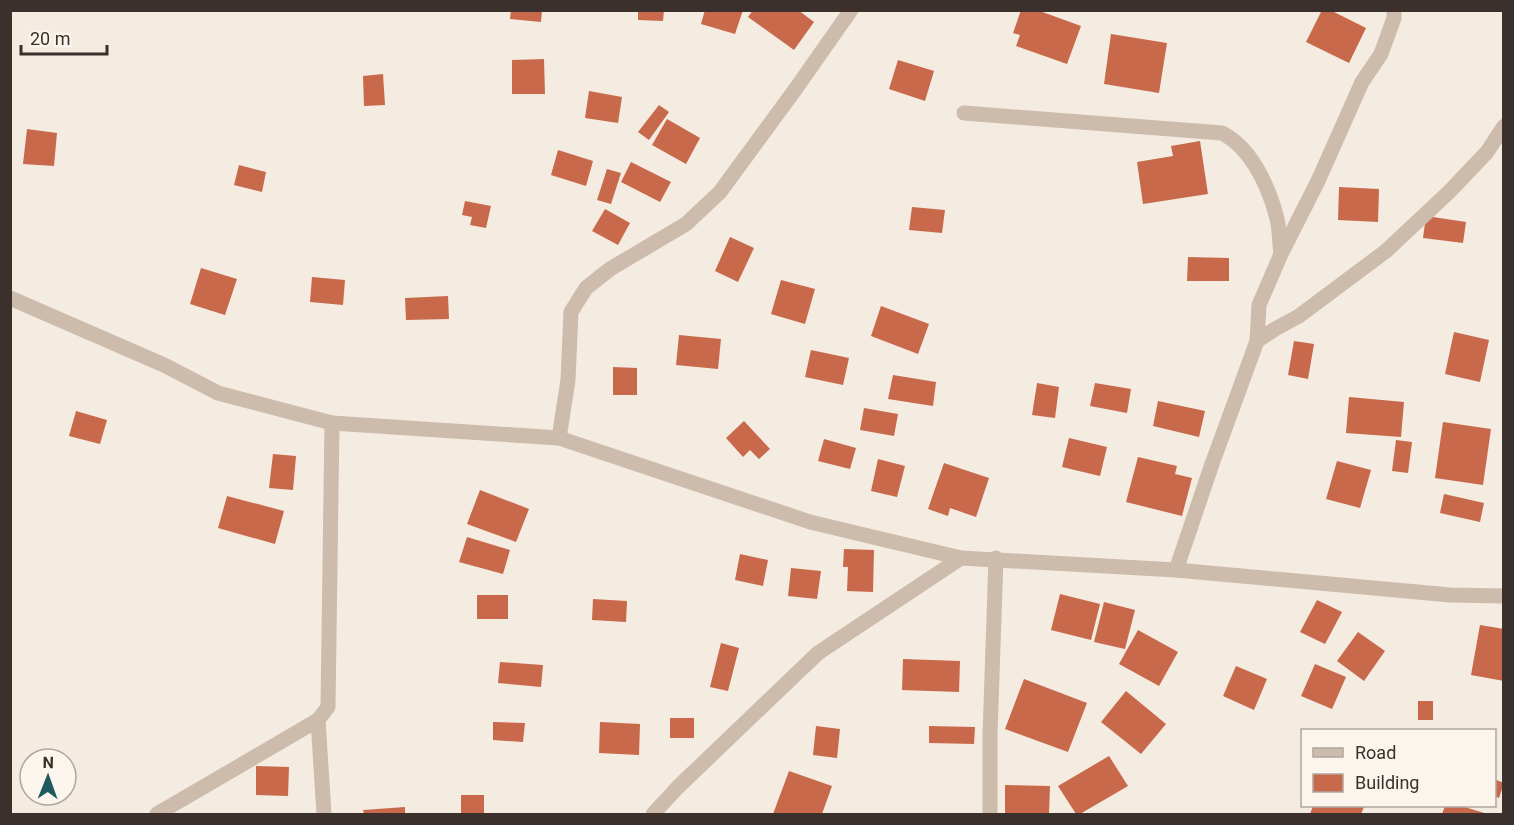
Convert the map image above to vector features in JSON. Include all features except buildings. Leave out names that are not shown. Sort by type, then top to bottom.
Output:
[{"type":"street","points":[[559,438],[568,380],[571,312],[586,288],[610,269],[686,224],[720,192],[851,10]]},
{"type":"street","points":[[1176,570],[1257,341],[1259,305],[1362,82],[1381,54],[1394,18],[1394,10]]},
{"type":"street","points":[[964,113],[1222,134],[1234,140],[1255,167],[1266,186],[1277,217],[1281,254]]},
{"type":"street","points":[[1257,341],[1299,316],[1386,251],[1450,191],[1487,152],[1503,126]]},
{"type":"street","points":[[10,298],[164,365],[218,393],[332,423],[559,438],[810,522],[961,558],[996,558],[1176,570],[1450,595],[1503,596]]},
{"type":"street","points":[[157,814],[318,720],[328,707],[330,698],[332,423]]},
{"type":"street","points":[[653,814],[678,787],[818,653],[961,558]]},
{"type":"street","points":[[990,814],[990,735],[996,558]]},
{"type":"street","points":[[318,720],[324,814]]}]
